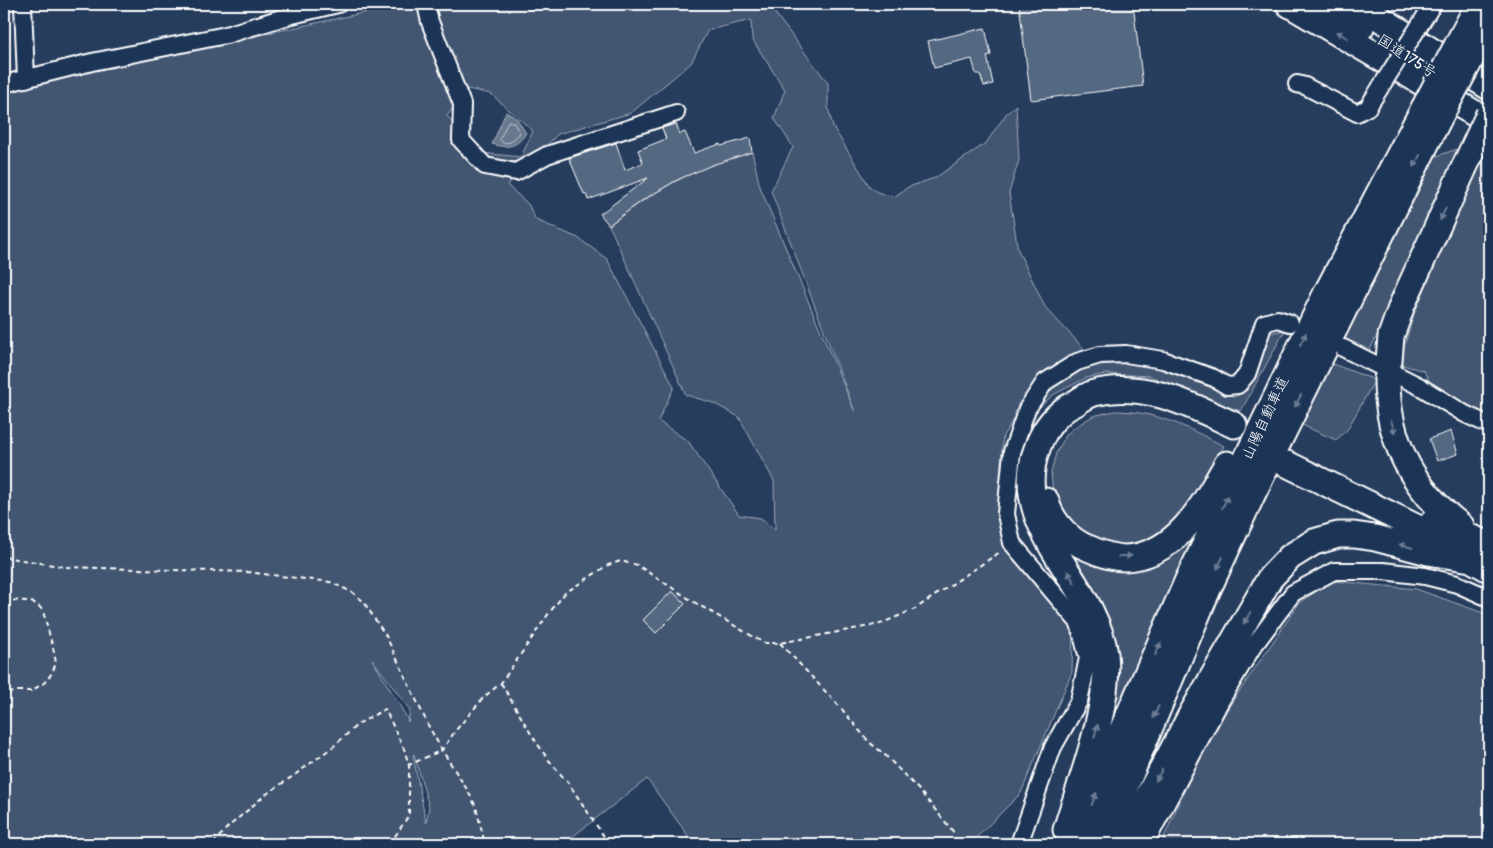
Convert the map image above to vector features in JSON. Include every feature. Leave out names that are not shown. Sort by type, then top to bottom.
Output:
[{"type":"highway","points":[[1289,4],[1489,122]]},
{"type":"highway","name":"国道175号","points":[[1325,4],[1489,109]]},
{"type":"highway","name":"国道175号","points":[[1356,4],[1489,86]]},
{"type":"highway","points":[[1377,4],[1489,80]]},
{"type":"highway","name":"山陽自動車道","points":[[1076,844],[1117,742],[1187,582],[1291,363],[1327,292],[1478,34],[1479,4]]},
{"type":"highway","name":"山陽自動車道","points":[[1101,844],[1208,590],[1431,113]]},
{"type":"highway","points":[[1483,554],[1443,513],[1409,470],[1398,443],[1387,401],[1392,336],[1402,305],[1489,114]]},
{"type":"highway","points":[[1062,844],[1098,725],[1106,679],[1104,654],[1096,623],[1077,586],[1044,533],[1034,506],[1030,485],[1033,458],[1042,434],[1063,409],[1093,394],[1117,390],[1139,390],[1178,400],[1233,430],[1180,412],[1142,403],[1116,402],[1094,407],[1076,416],[1056,434],[1048,452],[1044,470],[1044,490],[1049,509],[1065,534],[1079,545],[1101,554],[1124,558],[1152,552],[1180,535],[1201,507],[1244,433],[1291,363]]},
{"type":"highway","points":[[1289,458],[1434,536],[1483,554]]},
{"type":"highway","points":[[1123,844],[1191,716],[1270,578],[1290,557],[1314,542],[1338,535],[1354,534],[1428,552],[1483,554]]},
{"type":"street","points":[[23,4],[26,79]]},
{"type":"street","points":[[4,84],[92,62],[226,35],[288,16],[338,4]]},
{"type":"street","points":[[426,4],[430,22],[462,104],[460,140],[485,166],[516,172],[547,155],[676,114]]},
{"type":"street","points":[[1297,84],[1356,113],[1368,107],[1433,4]]},
{"type":"street","points":[[1019,844],[1053,747],[1079,701],[1088,658],[1079,623],[1012,543],[1006,514],[1012,452],[1027,409],[1045,382],[1077,362],[1100,354],[1126,354],[1163,360],[1214,378],[1227,386],[1238,385],[1247,374],[1264,323],[1278,319],[1290,323]]},
{"type":"street","points":[[1342,348],[1419,386],[1465,414],[1489,425]]},
{"type":"street","points":[[1145,844],[1229,686],[1252,648],[1293,593],[1334,571],[1384,571],[1425,576],[1457,584],[1489,598]]},
{"type":"path","points":[[409,765],[442,750],[484,697],[501,683],[549,613],[566,593],[608,565],[621,561],[637,565],[694,602],[764,643],[780,643],[880,624],[915,609],[1012,543]]},
{"type":"path","points":[[4,557],[66,567],[248,572],[330,582],[352,592],[363,601],[386,636],[442,750],[468,791],[476,807],[485,844]]},
{"type":"path","points":[[4,600],[28,601],[37,604],[43,611],[56,663],[44,683],[31,691],[17,691],[4,694]]},
{"type":"path","points":[[780,643],[840,707],[869,742],[918,790],[956,835]]},
{"type":"path","points":[[501,683],[530,734],[569,784],[609,844]]},
{"type":"path","points":[[213,844],[227,828],[265,795],[334,746],[358,724],[385,709],[404,749],[409,765],[408,815],[390,844]]},
{"type":"shaded area","points":[[503,4],[768,4],[828,83],[828,107],[833,127],[870,187],[877,192],[894,197],[908,187],[935,178],[986,143],[1006,114],[1016,105],[1019,160],[1009,193],[1018,250],[1045,307],[1087,352],[1040,376],[1003,436],[998,506],[1004,536],[1073,627],[1072,672],[1021,793],[970,844],[694,844],[647,779],[563,844],[4,844],[4,90],[395,6],[495,6]],"holes":[[[751,20],[752,39],[785,90],[774,118],[793,147],[771,191],[855,412],[760,187],[752,152],[716,163],[684,177],[646,199],[609,225],[686,395],[713,403],[739,417],[774,481],[775,530],[761,518],[739,515],[688,441],[658,421],[674,387],[607,259],[578,238],[536,220],[528,204],[507,185],[558,134],[631,113],[691,63],[708,30]],[[468,89],[491,94],[533,131],[521,157],[481,153],[447,116]],[[372,659],[410,710],[408,722]],[[413,755],[429,807],[426,823]]]},
{"type":"shaded area","points":[[1488,142],[1489,416],[1432,386],[1424,371],[1399,364],[1414,314]]},
{"type":"shaded area","points":[[1466,146],[1370,350],[1342,338],[1434,157]]},
{"type":"shaded area","points":[[1285,330],[1241,411],[1215,403],[1150,376],[1106,374],[1086,378],[1053,395],[1029,417],[1047,390],[1083,367],[1108,361],[1149,364],[1235,397],[1247,390],[1270,333]]},
{"type":"shaded area","points":[[1330,363],[1375,380],[1347,430],[1336,440],[1302,425]]},
{"type":"shaded area","points":[[1114,411],[1144,414],[1171,421],[1224,446],[1201,488],[1178,520],[1162,534],[1132,545],[1111,545],[1073,529],[1053,493],[1051,473],[1056,453],[1067,434],[1093,416]]},
{"type":"shaded area","points":[[1204,516],[1123,699],[1116,697],[1117,649],[1101,608],[1050,531],[1103,563]]},
{"type":"shaded area","points":[[1332,581],[1416,589],[1489,615],[1489,844],[1161,844],[1207,739],[1300,602]]},
{"type":"water","points":[[506,112],[517,119],[526,133],[512,146],[492,144]]},
{"type":"building","points":[[1019,4],[1133,4],[1143,86],[1031,100]]},
{"type":"building","points":[[985,28],[991,55],[987,56],[993,84],[984,86],[980,74],[976,74],[972,59],[934,68],[928,41]]},
{"type":"building","points":[[676,124],[680,134],[685,132],[694,153],[720,144],[721,146],[750,138],[752,152],[712,165],[677,180],[643,200],[609,225],[600,214],[648,178],[588,200],[569,158],[616,143],[625,170],[643,163],[638,150],[666,139],[662,128]]},
{"type":"building","points":[[1451,431],[1458,454],[1437,461],[1429,439]]},
{"type":"building","points":[[672,591],[685,604],[656,633],[643,620]]},
{"type":"tunnel","points":[[1234,425],[1292,453]]}]
